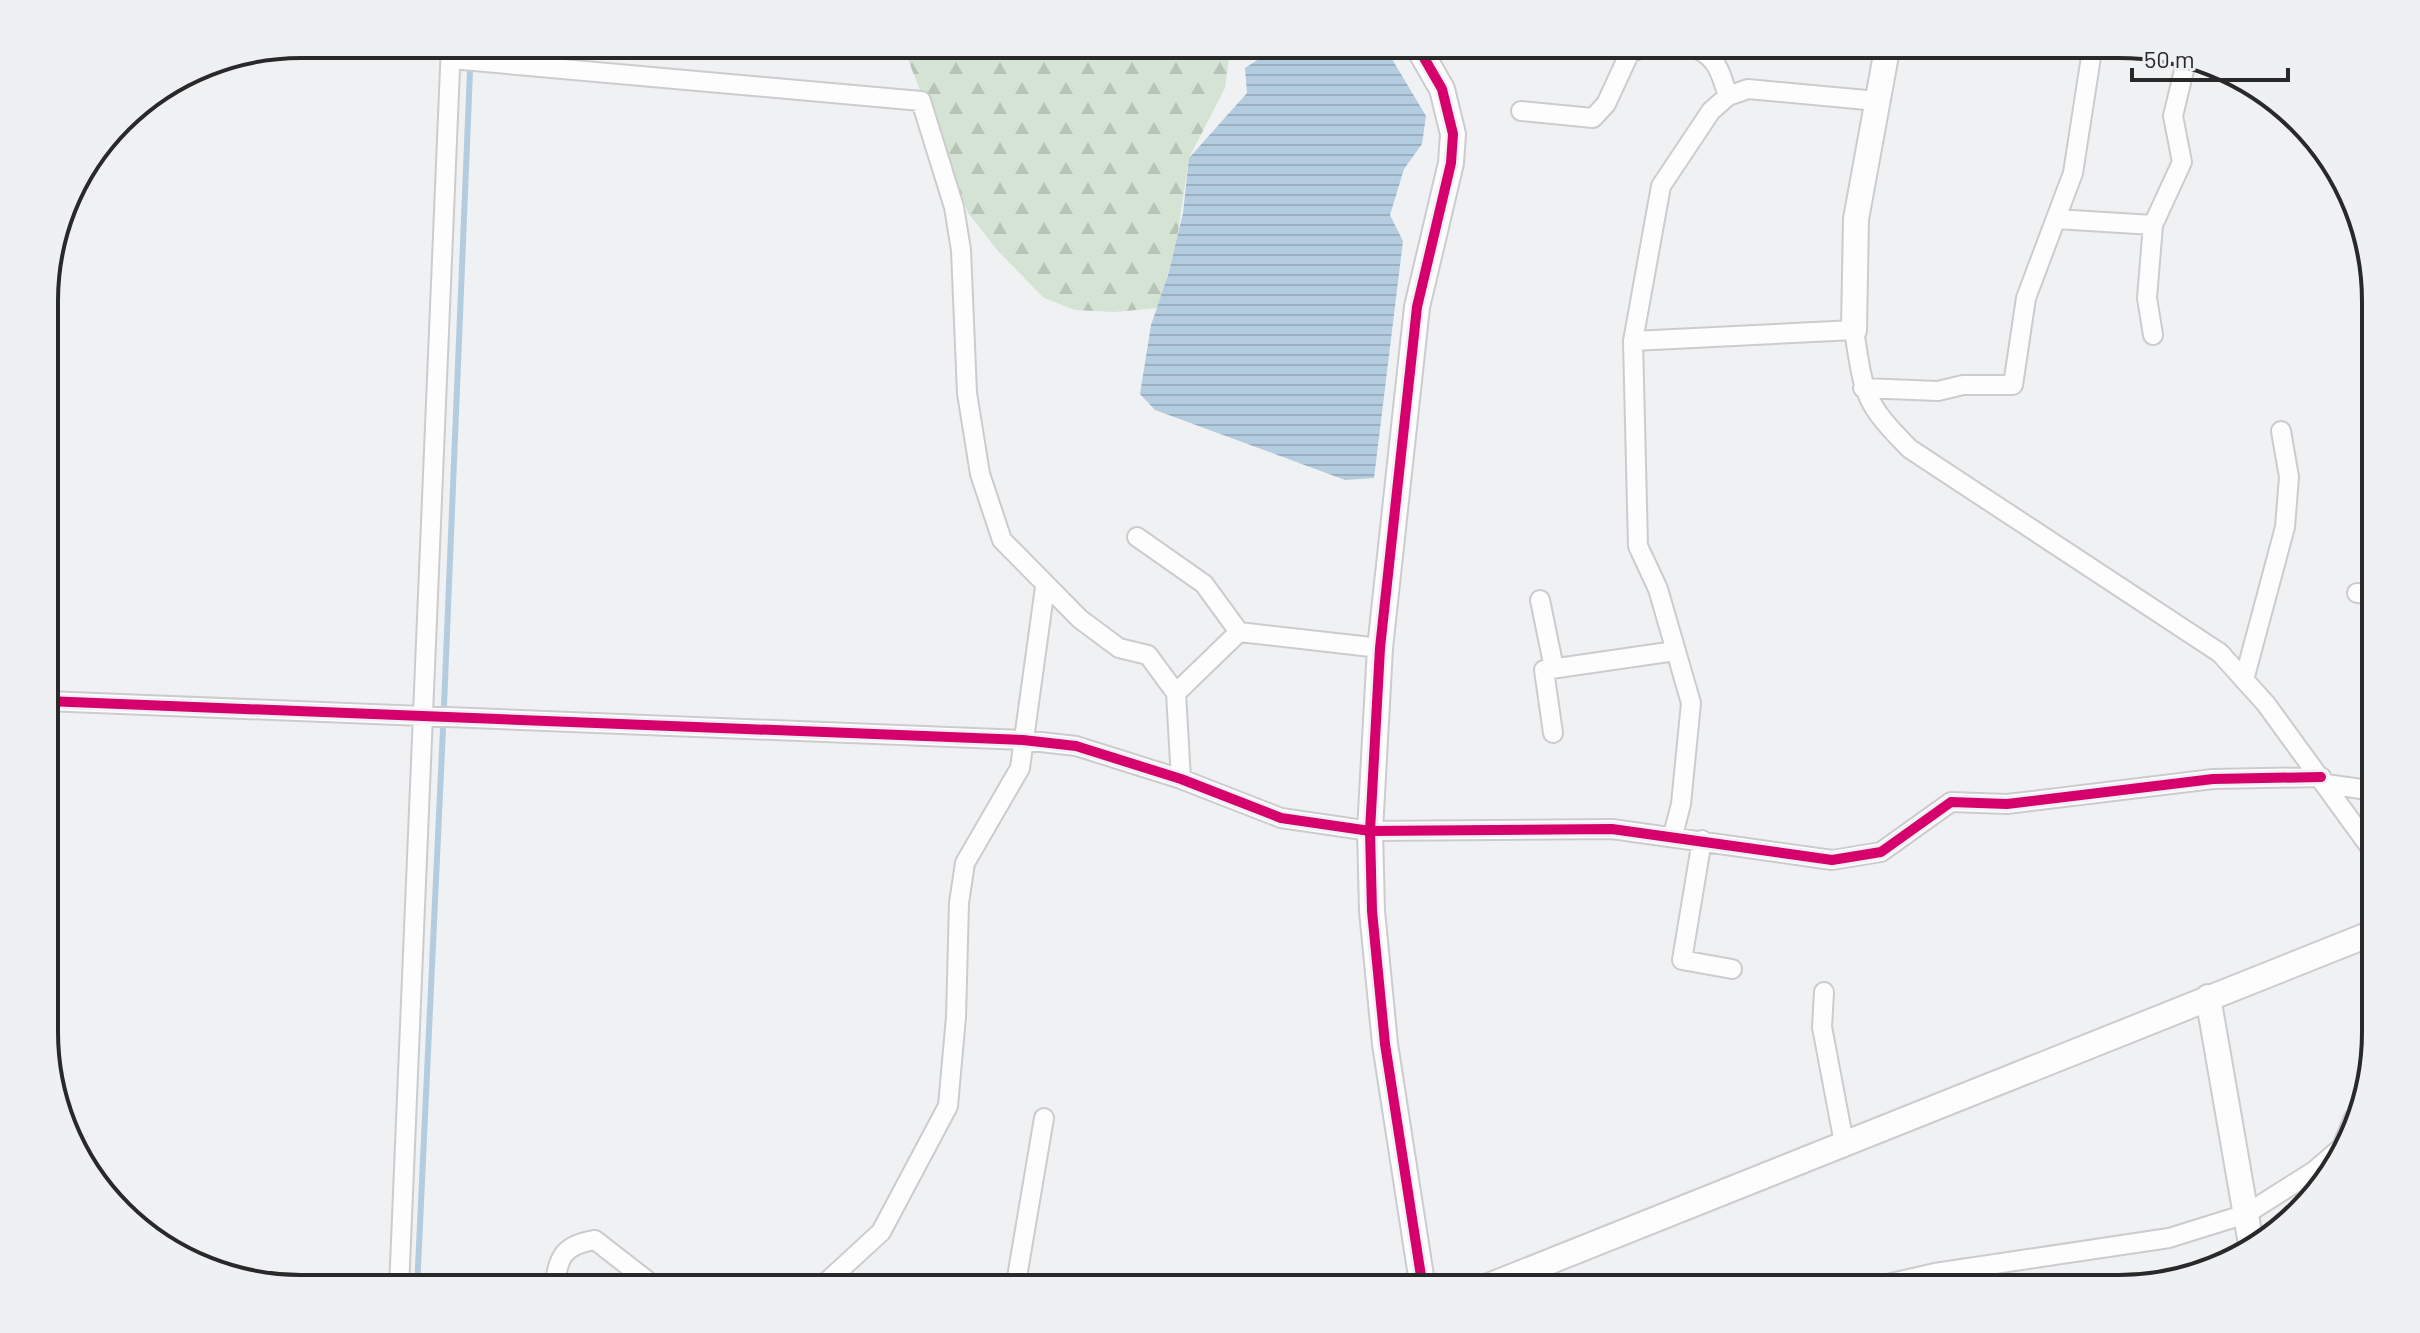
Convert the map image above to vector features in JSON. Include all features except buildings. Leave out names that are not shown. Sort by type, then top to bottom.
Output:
[{"type":"street","points":[[400,1275],[451,58]]},
{"type":"street","points":[[509,58],[921,101],[954,207],[961,250],[967,393],[980,474],[1002,540],[1045,587],[1119,648],[1148,655],[1176,693],[1181,779]]},
{"type":"street","points":[[1421,1274],[1385,1044],[1372,911],[1370,831],[1380,648],[1417,307],[1451,163],[1453,134],[1442,89],[1424,58]]},
{"type":"street","points":[[1521,111],[1593,118],[1606,104],[1626,58]]},
{"type":"street","points":[[1709,58],[1728,96]]},
{"type":"street","points":[[1885,58],[1856,219],[1854,330],[1863,388],[1877,416],[1910,449],[2220,653],[2324,781],[2361,834]]},
{"type":"street","points":[[1863,388],[1938,391],[1963,385],[2013,385],[2026,298],[2073,173],[2091,58]]},
{"type":"street","points":[[2153,335],[2147,298],[2153,225],[2182,162],[2173,116],[2185,67]]},
{"type":"street","points":[[1673,835],[1681,804],[1691,703],[1658,589],[1638,546],[1633,341],[1661,186],[1711,111],[1728,96],[1748,89],[1877,101]]},
{"type":"street","points":[[2056,219],[2153,225]]},
{"type":"street","points":[[1633,341],[1854,330]]},
{"type":"street","points":[[2244,680],[2285,527],[2289,477],[2281,431]]},
{"type":"street","points":[[1137,537],[1204,584],[1239,632],[1380,648]]},
{"type":"street","points":[[835,1275],[881,1232],[948,1106],[956,1030],[959,903],[965,863],[1020,768],[1045,587]]},
{"type":"street","points":[[1540,600],[1554,668]]},
{"type":"street","points":[[1176,693],[1239,632]]},
{"type":"street","points":[[1553,733],[1544,670],[1675,651]]},
{"type":"street","points":[[58,702],[1023,740],[1076,746],[1181,779],[1281,818],[1370,831],[1581,828],[1673,835],[1832,860],[1881,852],[1951,802],[2007,804],[2213,779],[2324,781],[2361,788]]},
{"type":"street","points":[[1702,840],[1682,960],[1732,969]]},
{"type":"street","points":[[1517,1274],[2361,937]]},
{"type":"street","points":[[1824,992],[1822,1027],[1844,1143]]},
{"type":"street","points":[[2208,997],[2250,1236]]},
{"type":"street","points":[[1017,1275],[1044,1118]]},
{"type":"street","points":[[1930,1274],[2169,1238],[2246,1214],[2322,1164]]},
{"type":"street","points":[[556,1275],[565,1252],[575,1243],[595,1240],[640,1275]]},
{"type":"green space","points":[[907,58],[1229,58],[1225,88],[1189,158],[1177,238],[1159,308],[1114,312],[1075,310],[1044,298],[998,251],[968,213]]},
{"type":"water","points":[[1260,58],[1391,58],[1426,116],[1422,144],[1404,169],[1390,215],[1403,241],[1374,478],[1345,480],[1155,410],[1140,394],[1151,325],[1168,275],[1183,213],[1189,158],[1247,93],[1245,68]]},
{"type":"waterway","points":[[444,706],[470,71]]},
{"type":"waterway","points":[[418,1275],[443,729]]},
{"type":"cycle path","points":[[1421,1274],[1385,1044],[1372,911],[1370,831],[1380,648],[1417,307],[1451,163],[1453,134],[1442,89],[1424,58]]},
{"type":"cycle path","points":[[58,701],[1023,740],[1076,746],[1181,779],[1281,818],[1370,831],[1612,829],[1832,860],[1881,852],[1951,802],[2007,804],[2213,779],[2321,777]]}]
